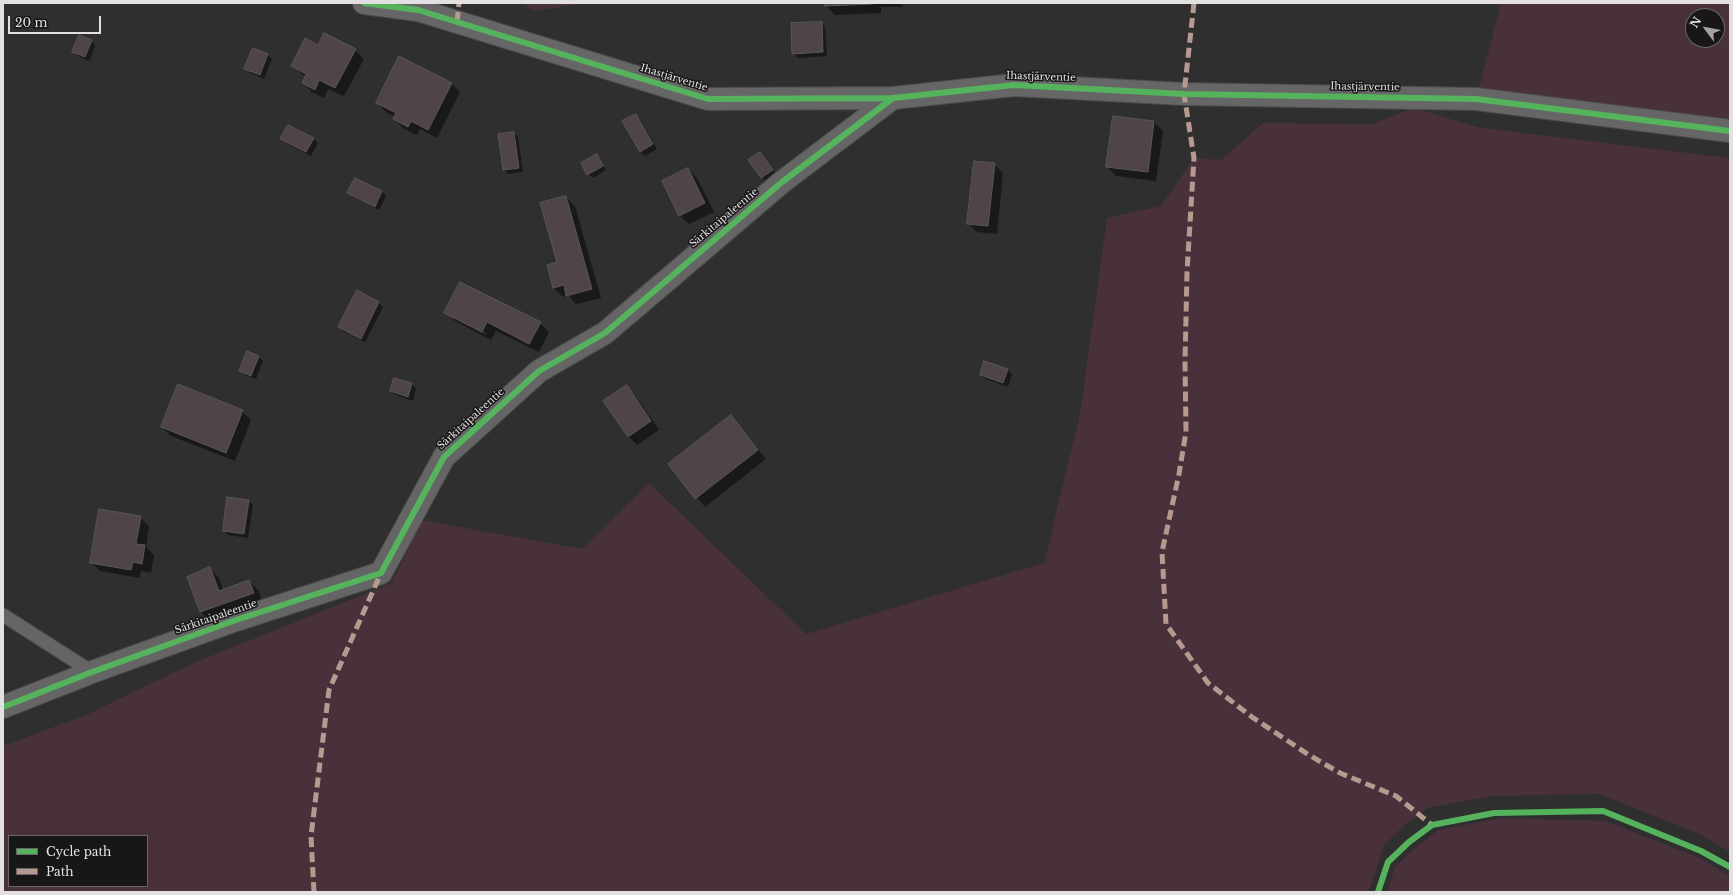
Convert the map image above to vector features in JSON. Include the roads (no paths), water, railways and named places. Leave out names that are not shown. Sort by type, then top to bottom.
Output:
[{"type":"street","name":"Ihastjärventie","points":[[364,3],[418,10],[708,99],[894,98],[1014,84],[1184,94],[1476,99],[1730,131]]},
{"type":"street","name":"Särkitaipaleentie","points":[[3,707],[92,672],[236,620],[381,573],[444,457],[539,371],[605,333],[782,182],[894,98]]},
{"type":"lane","points":[[3,615],[92,672]]}]
